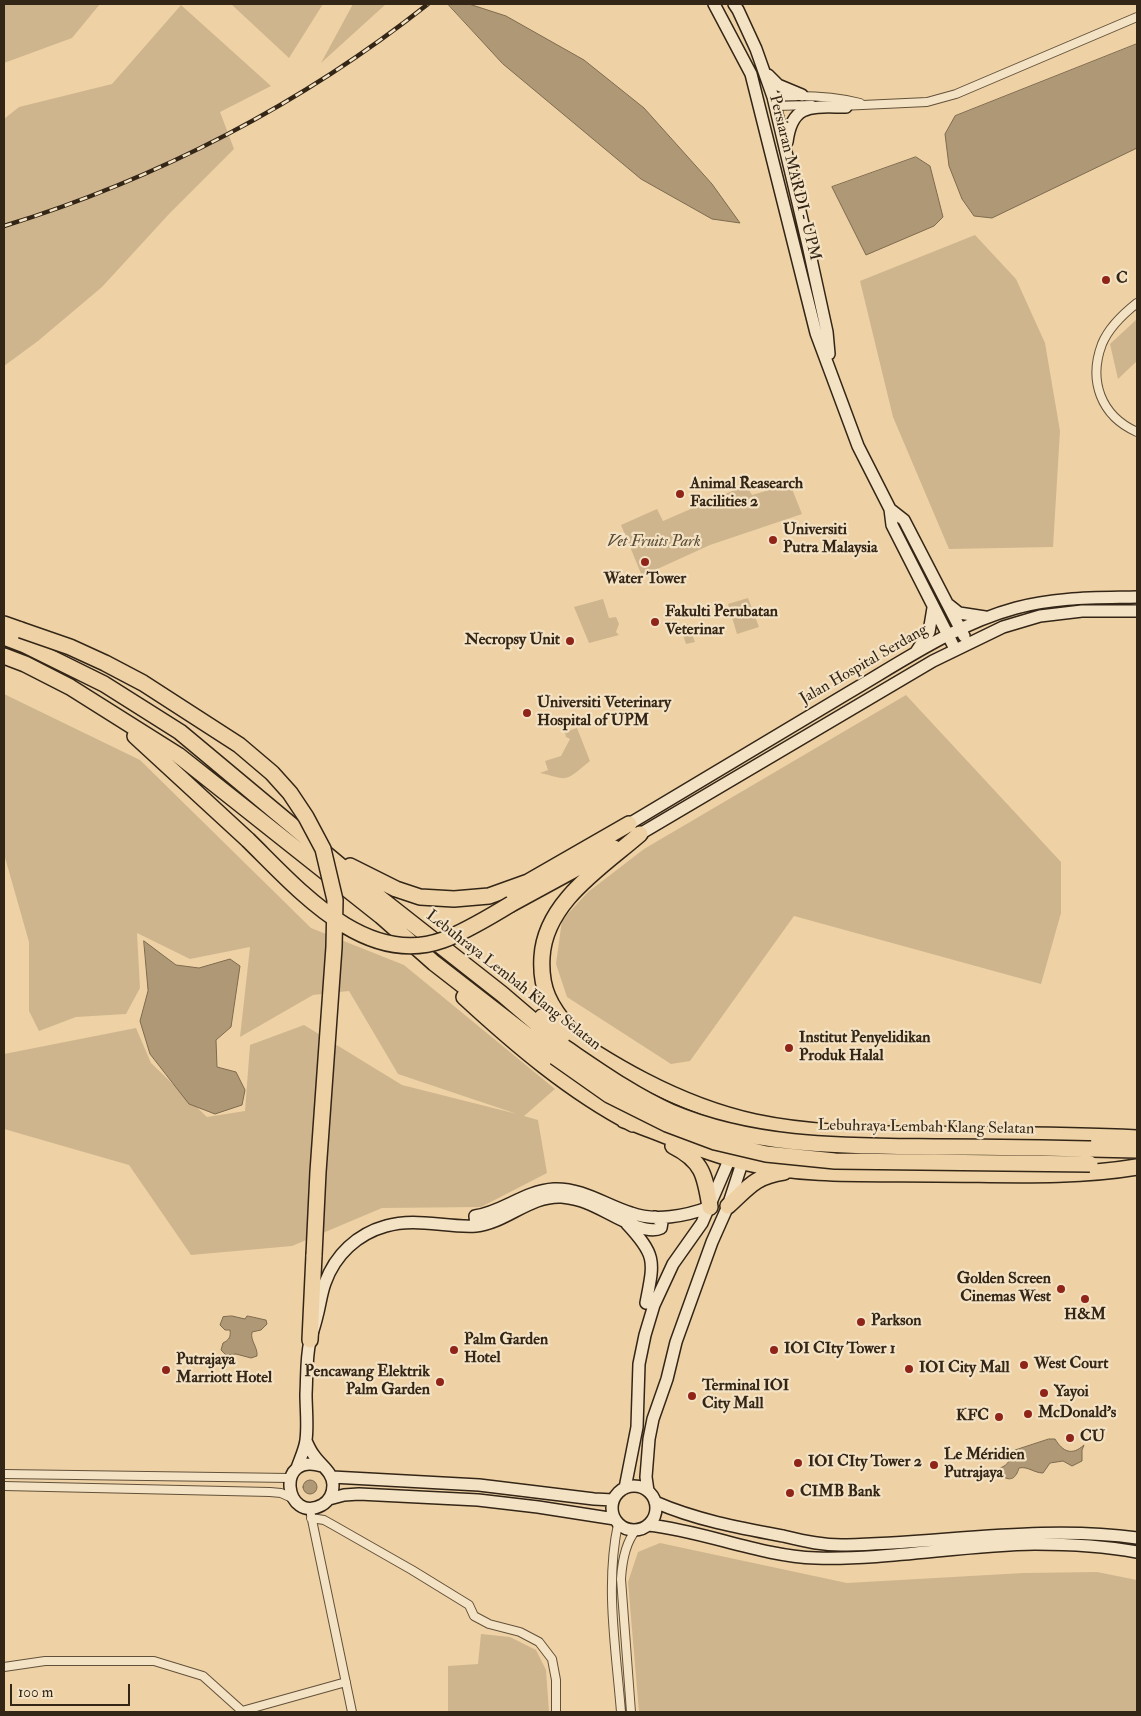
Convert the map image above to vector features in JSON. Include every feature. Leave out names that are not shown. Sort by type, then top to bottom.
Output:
[{"type":"highway","points":[[4,624],[70,647],[113,667],[143,683],[239,746],[272,773],[290,793],[306,817],[323,850],[335,900],[334,947],[318,1172],[310,1340]]},
{"type":"highway","name":"Lebuhraya Lembah Klang Selatan","points":[[4,637],[25,645],[104,684],[180,732],[362,884],[502,994],[560,1052],[609,1095],[667,1124],[715,1142],[766,1154],[835,1161],[1091,1156],[1137,1150]]},
{"type":"highway","name":"Lebuhraya Lembah Klang Selatan","points":[[4,656],[25,664],[106,708],[178,755],[380,916],[434,963],[560,1052]]},
{"type":"highway","points":[[106,708],[248,840],[306,897],[325,912],[360,933],[396,944],[422,945],[443,940],[466,929],[511,904],[634,829]]},
{"type":"highway","points":[[332,858],[396,889],[420,897],[454,899],[489,896],[528,882],[634,829]]},
{"type":"highway","points":[[586,1048],[560,1018],[546,993],[541,973],[543,942],[551,922],[564,901],[634,829]]},
{"type":"highway","points":[[434,963],[459,993],[513,1042],[564,1080],[624,1120],[685,1152],[693,1159],[703,1175],[710,1207]]},
{"type":"highway","points":[[502,994],[528,1007],[586,1048],[674,1095],[713,1110],[749,1120],[781,1126],[853,1133],[1082,1135],[1137,1138]]},
{"type":"highway","points":[[624,1120],[689,1145],[737,1160],[800,1170],[852,1174],[1012,1174],[1116,1171],[1137,1166]]},
{"type":"highway","name":"Lebuhraya Lembah Klang Selatan","points":[[1091,1156],[1137,1166]]},
{"type":"highway","points":[[728,1206],[755,1181],[776,1173],[800,1170]]},
{"type":"street","name":"Persiaran MARDI - UPM","points":[[714,4],[751,74],[816,333],[830,366],[845,414],[890,508],[892,525],[955,649]]},
{"type":"street","name":"Persiaran MARDI - UPM","points":[[734,4],[763,70],[786,150],[827,332],[830,366]]},
{"type":"street","points":[[763,70],[778,85],[802,95],[847,100],[864,104],[892,105],[927,102],[956,94],[1137,17]]},
{"type":"street","points":[[755,89],[773,102],[846,107]]},
{"type":"street","points":[[763,119],[773,102],[802,95]]},
{"type":"street","points":[[786,150],[789,128],[796,116],[810,107],[846,107],[864,104]]},
{"type":"street","points":[[1137,303],[1112,327],[1103,343],[1096,374],[1097,387],[1102,401],[1122,424],[1137,432]]},
{"type":"street","name":"Persiaran MARDI - UPM","points":[[890,508],[904,520],[968,643]]},
{"type":"street","name":"Jalan Hospital Serdang","points":[[634,829],[916,653],[960,629],[1017,607],[1038,603],[1080,598],[1137,597]]},
{"type":"street","points":[[946,602],[959,612],[987,618]]},
{"type":"street","points":[[916,653],[929,632],[934,608]]},
{"type":"street","name":"Jalan Hospital Serdang","points":[[634,829],[955,649],[1003,627],[1040,616],[1082,612],[1137,611]]},
{"type":"street","points":[[749,1120],[737,1160],[728,1206],[712,1242],[676,1342],[667,1379],[653,1419],[649,1439],[646,1476],[648,1491],[656,1502],[685,1514],[813,1543],[846,1546],[1003,1535],[1079,1533],[1137,1538]]},
{"type":"street","points":[[650,1304],[673,1264],[702,1223],[737,1160]]},
{"type":"street","points":[[292,1498],[290,1491],[293,1473],[306,1440],[310,1340],[325,1283],[338,1258],[356,1240],[370,1231],[387,1225],[401,1223],[476,1221],[489,1223],[534,1202],[560,1197],[588,1199],[632,1214],[655,1217],[685,1215],[710,1207]]},
{"type":"street","points":[[588,1199],[636,1227],[654,1246],[660,1260],[659,1279],[650,1304]]},
{"type":"street","points":[[636,1227],[658,1230],[662,1222],[655,1217]]},
{"type":"street","points":[[624,1220],[642,1239],[651,1254],[652,1273],[650,1304],[639,1364],[637,1427],[625,1488]]},
{"type":"street","points":[[306,1440],[322,1466],[332,1477],[333,1488],[329,1499]]},
{"type":"street","points":[[4,1474],[293,1473],[305,1464],[314,1463],[322,1466]]},
{"type":"street","points":[[332,1477],[479,1485],[613,1500]]},
{"type":"street","points":[[4,1486],[281,1493],[292,1498],[311,1513],[412,1570],[469,1605],[474,1616],[489,1624],[520,1632],[539,1642],[552,1659],[556,1680],[556,1712]]},
{"type":"street","points":[[621,1712],[611,1583],[616,1521],[612,1513],[613,1500],[625,1488],[637,1486],[648,1491]]},
{"type":"street","points":[[311,1513],[329,1499],[344,1495],[478,1500],[538,1507],[616,1521],[629,1530],[636,1530],[648,1525],[665,1527],[748,1547],[814,1558],[898,1555],[1034,1544],[1070,1544],[1137,1552]]},
{"type":"street","points":[[648,1525],[655,1515],[656,1502]]},
{"type":"street","points":[[311,1513],[352,1712]]},
{"type":"street","points":[[631,1712],[621,1579],[622,1561],[631,1536],[636,1530]]},
{"type":"street","points":[[4,1667],[45,1662],[154,1661],[204,1676],[242,1711],[346,1682]]},
{"type":"green space","points":[[4,4],[100,4],[72,38],[4,63]]},
{"type":"green space","points":[[231,4],[323,4],[289,58]]},
{"type":"green space","points":[[353,4],[386,4],[321,63]]},
{"type":"green space","points":[[181,5],[271,86],[220,112],[234,149],[169,214],[102,287],[38,341],[4,366],[4,119],[19,107],[112,84]]},
{"type":"green space","points":[[975,235],[1016,279],[1045,343],[1060,431],[1053,547],[949,549],[893,417],[860,281]]},
{"type":"green space","points":[[1137,319],[1137,361],[1118,379],[1110,344]]},
{"type":"green space","name":"Vet Fruits Park","points":[[790,484],[802,514],[710,545],[642,576],[621,525],[657,509],[663,521],[746,485],[752,495]]},
{"type":"green space","points":[[748,598],[759,627],[737,634],[728,604]]},
{"type":"green space","points":[[603,599],[609,618],[616,617],[619,624],[616,632],[619,635],[589,643],[574,607]]},
{"type":"green space","points":[[688,624],[695,642],[686,644],[680,626]]},
{"type":"green space","points":[[4,694],[140,760],[311,928],[404,965],[555,1089],[524,1116],[538,1120],[547,1173],[481,1207],[382,1208],[292,1246],[191,1255],[129,1165],[4,1129],[4,1054],[136,1028],[151,1063],[207,1117],[245,1111],[250,1045],[304,1025],[402,1085],[517,1114],[398,1074],[349,991],[313,995],[240,1037],[250,947],[190,959],[137,933],[140,988],[126,1014],[76,1017],[39,1031],[29,1011],[29,942],[4,854]]},
{"type":"green space","points":[[906,695],[1061,862],[1061,913],[1041,984],[794,916],[690,1061],[671,1064],[567,997],[556,964],[562,920],[588,892],[644,849]]},
{"type":"green space","points":[[577,728],[590,761],[575,774],[565,778],[540,773],[548,770],[545,761],[561,756],[570,739],[566,737],[565,732]]},
{"type":"green space","points":[[660,1543],[847,1583],[1023,1573],[1097,1572],[1137,1580],[1137,1712],[639,1712],[628,1582],[638,1552]]},
{"type":"green space","points":[[481,1634],[510,1637],[536,1650],[546,1670],[549,1712],[448,1712],[448,1666],[478,1664]]},
{"type":"shaded area","points":[[448,4],[469,4],[506,16],[584,60],[644,108],[712,184],[740,223],[712,219],[641,179],[503,64]]},
{"type":"shaded area","points":[[1137,44],[1137,148],[992,218],[974,216],[962,199],[949,166],[945,134],[955,116]]},
{"type":"shaded area","points":[[916,157],[930,166],[943,217],[934,226],[866,255],[832,187]]},
{"type":"shaded area","points":[[144,941],[176,965],[199,968],[230,959],[240,966],[231,1027],[216,1040],[217,1067],[236,1072],[245,1090],[242,1105],[215,1114],[189,1104],[150,1054],[140,1021],[148,991]]},
{"type":"shaded area","points":[[232,1316],[245,1319],[247,1316],[266,1320],[267,1324],[261,1330],[252,1332],[257,1356],[251,1358],[236,1354],[226,1355],[221,1350],[223,1343],[229,1338],[230,1330],[225,1330],[220,1325],[223,1317]]},
{"type":"shaded area","points":[[1049,1439],[1055,1439],[1061,1447],[1068,1451],[1076,1451],[1084,1445],[1082,1461],[1072,1466],[1063,1461],[1050,1463],[1043,1473],[1019,1468],[1011,1479],[1002,1476],[1000,1468],[1007,1463],[1013,1451]]},
{"type":"shaded area","points":[[307,1480],[313,1480],[317,1487],[313,1494],[307,1494],[303,1490],[303,1484]]},
{"type":"railway","points":[[4,226],[117,186],[226,135],[279,106],[330,74],[428,4]]},
{"type":"place","name":"C","points":[[1106,280]]},
{"type":"place","name":"Animal Reasearch Facilities 2","points":[[680,494]]},
{"type":"place","name":"Universiti Putra Malaysia","points":[[773,540]]},
{"type":"place","name":"Water Tower","points":[[645,562]]},
{"type":"place","name":"Fakulti Perubatan Veterinar","points":[[655,622]]},
{"type":"place","name":"Necropsy Unit","points":[[570,641]]},
{"type":"place","name":"Universiti Veterinary Hospital of UPM","points":[[527,713]]},
{"type":"place","name":"Institut Penyelidikan Produk Halal","points":[[789,1048]]},
{"type":"place","name":"Golden Screen Cinemas West","points":[[1061,1289]]},
{"type":"place","name":"H&M","points":[[1085,1299]]},
{"type":"place","name":"Parkson","points":[[861,1322]]},
{"type":"place","name":"Palm Garden Hotel","points":[[454,1350]]},
{"type":"place","name":"IOI CIty Tower 1","points":[[774,1350]]},
{"type":"place","name":"West Court","points":[[1024,1365]]},
{"type":"place","name":"IOI City Mall","points":[[909,1369]]},
{"type":"place","name":"Putrajaya Marriott Hotel","points":[[166,1370]]},
{"type":"place","name":"Pencawang Elektrik Palm Garden","points":[[440,1382]]},
{"type":"place","name":"Yayoi","points":[[1044,1393]]},
{"type":"place","name":"Terminal IOI City Mall","points":[[692,1396]]},
{"type":"place","name":"McDonald's","points":[[1028,1414]]},
{"type":"place","name":"KFC","points":[[999,1417]]},
{"type":"place","name":"CU","points":[[1070,1438]]},
{"type":"place","name":"IOI CIty Tower 2","points":[[798,1463]]},
{"type":"place","name":"Le Méridien Putrajaya","points":[[934,1465]]},
{"type":"place","name":"CIMB Bank","points":[[790,1493]]}]
